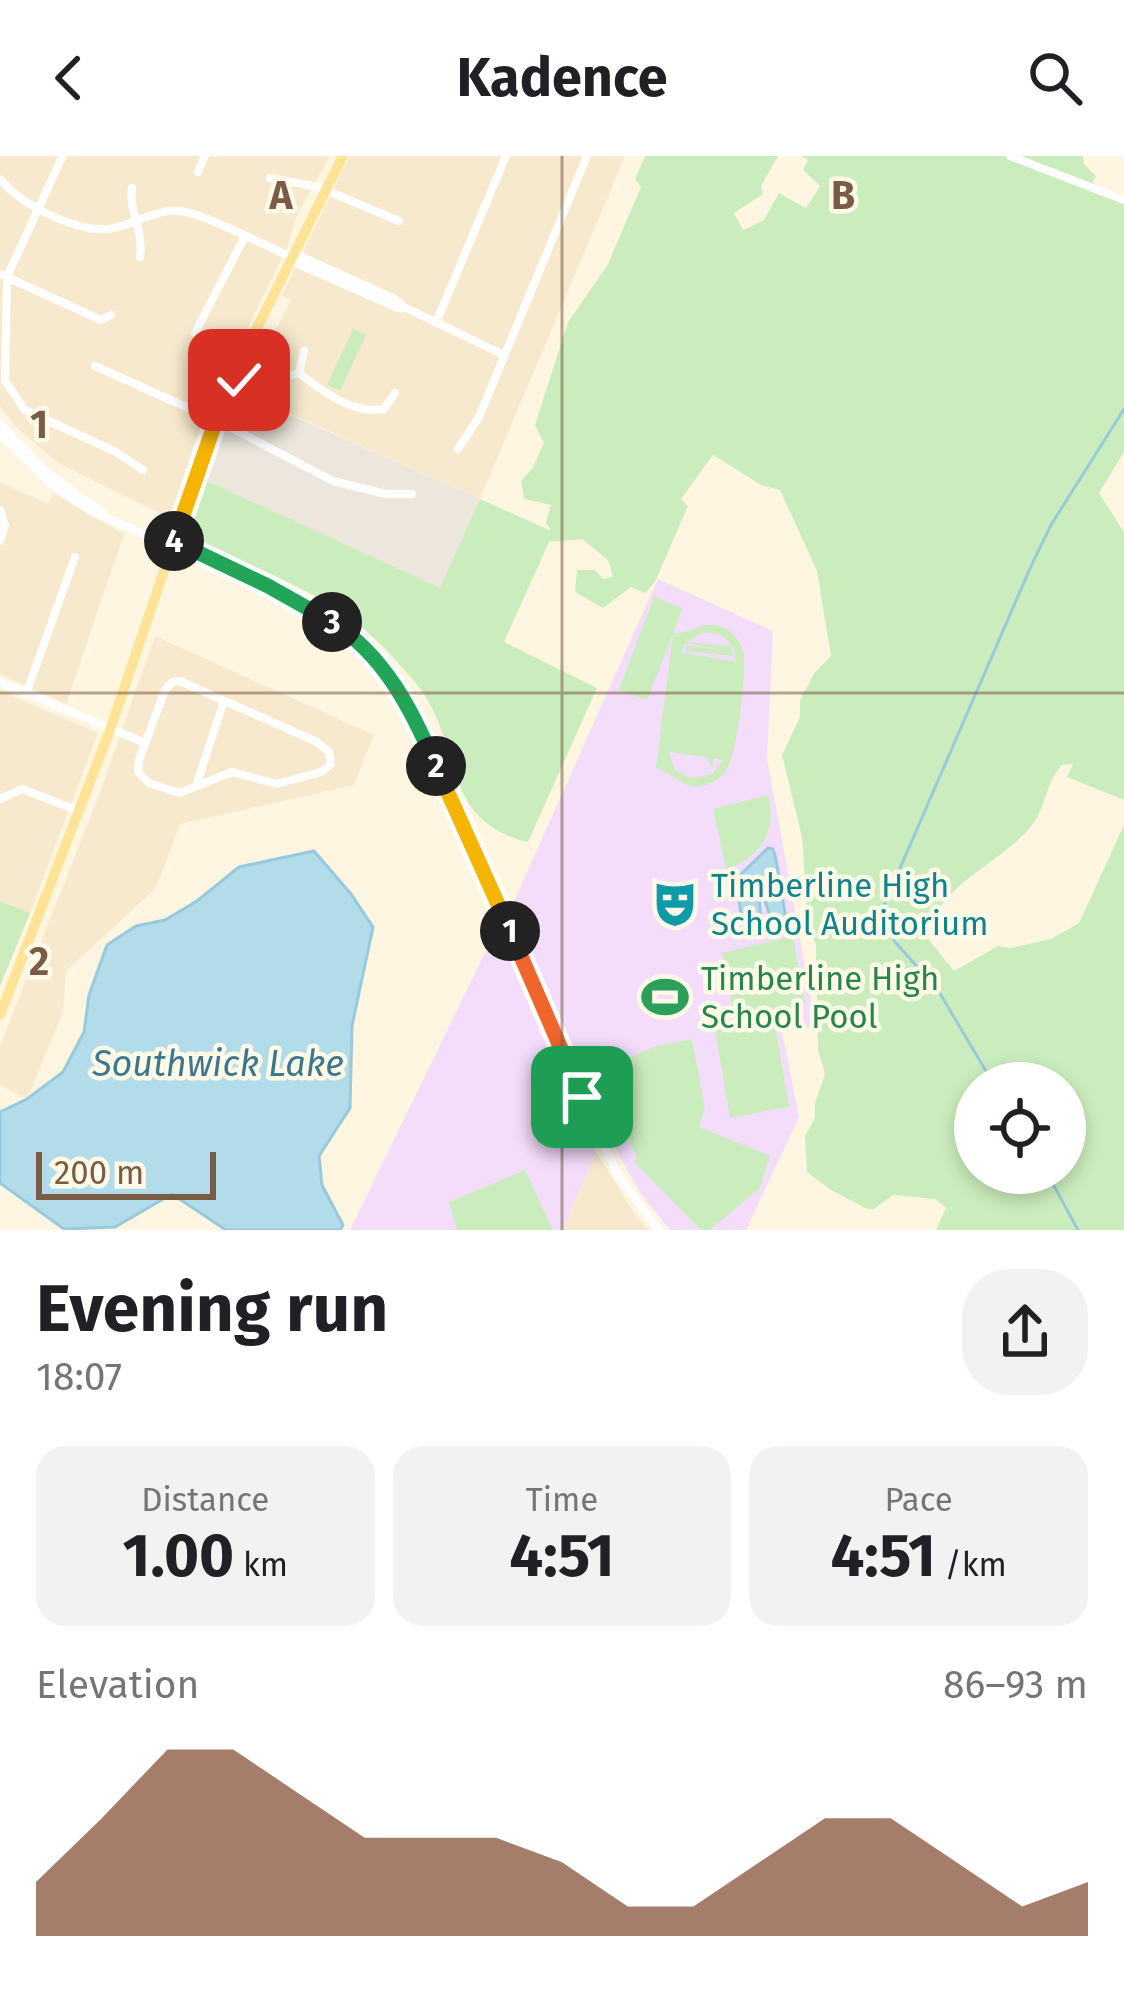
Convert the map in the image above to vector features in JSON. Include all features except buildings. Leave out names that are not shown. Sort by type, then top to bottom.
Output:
[{"type":"main road","points":[[0,1015],[110,730],[231,377],[343,156]]},
{"type":"street","points":[[198,172],[206,156]]},
{"type":"street","points":[[436,323],[506,156]]},
{"type":"street","points":[[458,449],[479,417],[587,156]]},
{"type":"street","points":[[1010,156],[1124,200]]},
{"type":"street","points":[[62,157],[4,276],[5,381],[25,410],[116,452],[143,470]]},
{"type":"street","points":[[270,178],[326,190],[399,221]]},
{"type":"street","points":[[0,179],[40,207],[91,227],[107,229],[183,211],[395,299],[504,355]]},
{"type":"street","points":[[132,188],[140,257]]},
{"type":"street","points":[[195,333],[244,238]]},
{"type":"street","points":[[4,276],[100,320],[111,315]]},
{"type":"street","points":[[299,373],[304,351]]},
{"type":"street","points":[[95,366],[333,481],[386,494],[412,494]]},
{"type":"street","points":[[231,377],[252,386],[299,373]]},
{"type":"street","points":[[299,373],[318,389],[368,411],[384,409],[394,393]]},
{"type":"street","points":[[0,423],[44,470],[104,514],[268,586],[340,627],[372,656],[410,708],[449,788],[619,1177],[658,1230]]},
{"type":"street","points":[[0,434],[51,484],[92,512],[104,514]]},
{"type":"street","points":[[0,510],[5,525],[0,541]]},
{"type":"street","points":[[26,694],[75,557]]},
{"type":"street","points":[[180,681],[317,742],[332,761],[321,772],[278,784],[236,772],[174,793],[143,780],[137,767],[145,743],[172,682],[180,681]]},
{"type":"street","points":[[0,682],[145,743]]},
{"type":"street","points":[[196,783],[224,701]]},
{"type":"street","points":[[0,799],[22,789],[79,811]]},
{"type":"shaded area","points":[[0,156],[330,156],[297,215],[287,248],[207,409],[170,518],[58,463],[17,428],[0,406]]},
{"type":"shaded area","points":[[350,156],[625,156],[480,499],[244,393],[291,300],[282,295]]},
{"type":"shaded area","points":[[234,390],[480,499],[441,589],[203,479]]},
{"type":"shaded area","points":[[0,482],[48,504],[53,493],[124,534],[66,704],[0,674]]},
{"type":"shaded area","points":[[658,579],[773,631],[767,759],[816,1025],[782,1032],[799,1117],[746,1230],[670,1230],[640,1193],[619,1155],[512,906]]},
{"type":"shaded area","points":[[155,636],[374,735],[354,785],[180,824],[156,888],[66,971],[63,1012],[27,1099],[0,1085],[0,1046],[99,795]]},
{"type":"shaded area","points":[[0,691],[98,733],[30,913],[0,901]]},
{"type":"shaded area","points":[[497,928],[596,1152],[563,1230],[350,1230]]},
{"type":"shaded area","points":[[596,1152],[636,1216],[649,1230],[563,1230]]},
{"type":"green space","points":[[645,156],[778,156],[761,186],[763,194],[734,213],[743,230],[764,220],[779,193],[806,208],[820,186],[803,170],[808,160],[801,156],[1083,156],[1096,176],[1091,187],[1124,200],[1124,452],[1099,493],[1124,532],[1124,800],[1067,777],[1073,764],[1062,765],[1034,822],[956,889],[933,918],[926,936],[954,971],[998,946],[1051,939],[1079,923],[1124,825],[1124,1230],[936,1230],[946,1208],[935,1199],[893,1195],[867,1209],[807,1172],[805,1136],[815,1118],[825,1074],[818,1050],[816,944],[808,929],[802,837],[782,755],[800,717],[800,700],[815,672],[831,656],[817,571],[780,490],[761,485],[713,455],[681,499],[688,506],[655,582],[645,593],[631,587],[603,608],[575,592],[577,570],[595,570],[603,579],[613,577],[608,560],[582,539],[549,542],[504,642],[597,688],[528,842],[502,833],[470,805],[428,701],[375,639],[301,588],[188,536],[203,479],[440,588],[480,499],[551,531],[546,522],[551,505],[524,499],[521,481],[544,443],[535,425],[568,322],[607,266],[641,187],[635,179]]},
{"type":"green space","points":[[353,329],[366,335],[340,391],[327,385]]},
{"type":"green space","points":[[654,597],[682,608],[673,633],[711,625],[729,631],[738,641],[744,674],[738,729],[731,760],[712,783],[684,784],[656,768],[673,634],[647,700],[619,690]],"holes":[[[701,633],[715,634],[731,646],[687,642]],[[686,643],[724,650],[686,646],[685,651],[733,656],[732,648],[736,661],[681,653]],[[669,752],[706,757],[712,769],[714,758],[723,760],[712,774],[690,778],[675,770]]]},
{"type":"green space","points":[[768,795],[770,820],[764,841],[749,858],[726,869],[713,809]]},
{"type":"green space","points":[[0,901],[30,913],[0,986]]},
{"type":"green space","points":[[793,936],[805,1003],[780,1013],[735,1018],[722,953]]},
{"type":"green space","points":[[774,1020],[789,1107],[730,1118],[715,1030]]},
{"type":"green space","points":[[692,1039],[705,1108],[699,1127],[770,1156],[760,1188],[710,1230],[701,1230],[633,1161],[637,1158],[600,1076],[604,1068],[657,1046]]},
{"type":"green space","points":[[525,1170],[553,1230],[457,1230],[449,1202]]},
{"type":"water","points":[[768,848],[776,859],[786,919],[773,926],[757,876],[761,919],[750,930],[742,921],[736,879]]},
{"type":"water","name":"Southwick Lake","points":[[314,851],[373,927],[352,1026],[350,1108],[319,1156],[322,1185],[343,1225],[340,1230],[226,1230],[172,1194],[115,1227],[64,1229],[0,1183],[0,1112],[63,1072],[84,1032],[89,995],[107,945],[136,926],[165,920],[239,867]]},
{"type":"waterway","points":[[981,1062],[938,990],[895,942],[881,912],[1032,564],[1124,409]]},
{"type":"waterway","points":[[1058,1194],[1078,1230]]},
{"type":"place","name":"Timberline High School Auditorium","points":[[675,904]]},
{"type":"place","name":"Timberline High School Pool","points":[[665,997]]},
{"type":"route","points":[[239,380],[231,377],[173,544],[308,607],[358,642],[391,678],[449,788],[582,1097]]}]
